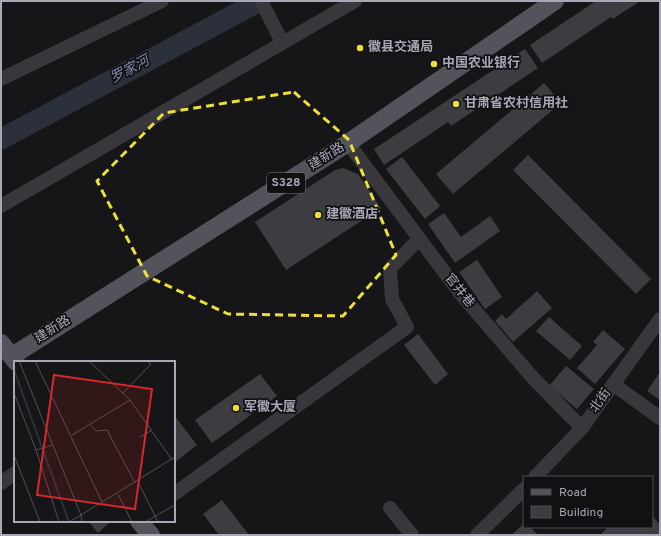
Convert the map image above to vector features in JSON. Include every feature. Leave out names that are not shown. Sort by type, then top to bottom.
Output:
[{"type":"main road","name":"建新路","points":[[10,353],[348,143],[556,1]]},
{"type":"main road","points":[[140,522],[150,535]]},
{"type":"street","points":[[1,79],[162,1]]},
{"type":"street","points":[[261,1],[282,42]]},
{"type":"street","points":[[1,206],[355,1]]},
{"type":"street","name":"官井巷","points":[[348,143],[460,293],[533,378],[582,428]]},
{"type":"street","points":[[175,493],[407,327],[392,299],[390,269],[419,239]]},
{"type":"street","name":"北街","points":[[536,476],[582,428],[660,319]]},
{"type":"street","points":[[613,384],[660,418]]},
{"type":"street","points":[[1,483],[14,474]]},
{"type":"street","points":[[477,535],[523,490]]},
{"type":"street","points":[[390,508],[412,535]]},
{"type":"highlighted area","points":[[294,92],[349,140],[396,255],[343,316],[228,314],[147,276],[97,181],[164,113]]},
{"type":"building","points":[[596,1],[640,1],[613,19],[611,17],[542,63],[530,45]]},
{"type":"building","points":[[525,49],[538,68],[451,126],[448,122],[384,165],[374,149]]},
{"type":"building","points":[[544,83],[561,103],[453,194],[436,174]]},
{"type":"building","points":[[528,155],[651,279],[636,294],[513,170]]},
{"type":"building","points":[[402,157],[440,206],[425,219],[386,169]]},
{"type":"building","name":"建徽酒店","points":[[343,168],[358,174],[381,208],[286,270],[255,222],[335,170]]},
{"type":"building","points":[[444,213],[461,237],[490,216],[500,231],[455,263],[428,224]]},
{"type":"building","points":[[477,260],[502,297],[485,309],[459,272]]},
{"type":"building","points":[[537,291],[552,308],[513,342],[495,321],[502,314],[506,319]]},
{"type":"building","points":[[549,317],[582,346],[570,360],[536,331]]},
{"type":"building","points":[[603,330],[625,349],[595,384],[577,368],[597,345],[593,342]]},
{"type":"building","points":[[418,334],[448,374],[435,385],[404,345]]},
{"type":"building","points":[[566,366],[594,389],[577,409],[549,386]]},
{"type":"building","points":[[660,372],[660,400],[647,391]]},
{"type":"building","name":"军徽大厦","points":[[260,374],[277,396],[212,443],[195,420]]},
{"type":"building","points":[[175,416],[197,445],[175,462]]},
{"type":"building","points":[[222,500],[249,535],[219,535],[203,514]]},
{"type":"building","points":[[653,517],[660,524],[660,535],[600,535],[607,528],[653,528]]},
{"type":"building","points":[[89,522],[108,522],[109,523],[98,533]]},
{"type":"building","points":[[523,524],[523,528],[531,528],[538,535],[512,535]]},
{"type":"waterway","name":"罗家河","points":[[1,139],[260,1]]},
{"type":"place","name":"徽县交通局","points":[[360,48]]},
{"type":"place","name":"中国农业银行","points":[[434,64]]},
{"type":"place","name":"甘肃省农村信用社","points":[[456,104]]},
{"type":"place","name":"建徽酒店","points":[[318,215]]},
{"type":"place","name":"军徽大厦","points":[[236,408]]}]
